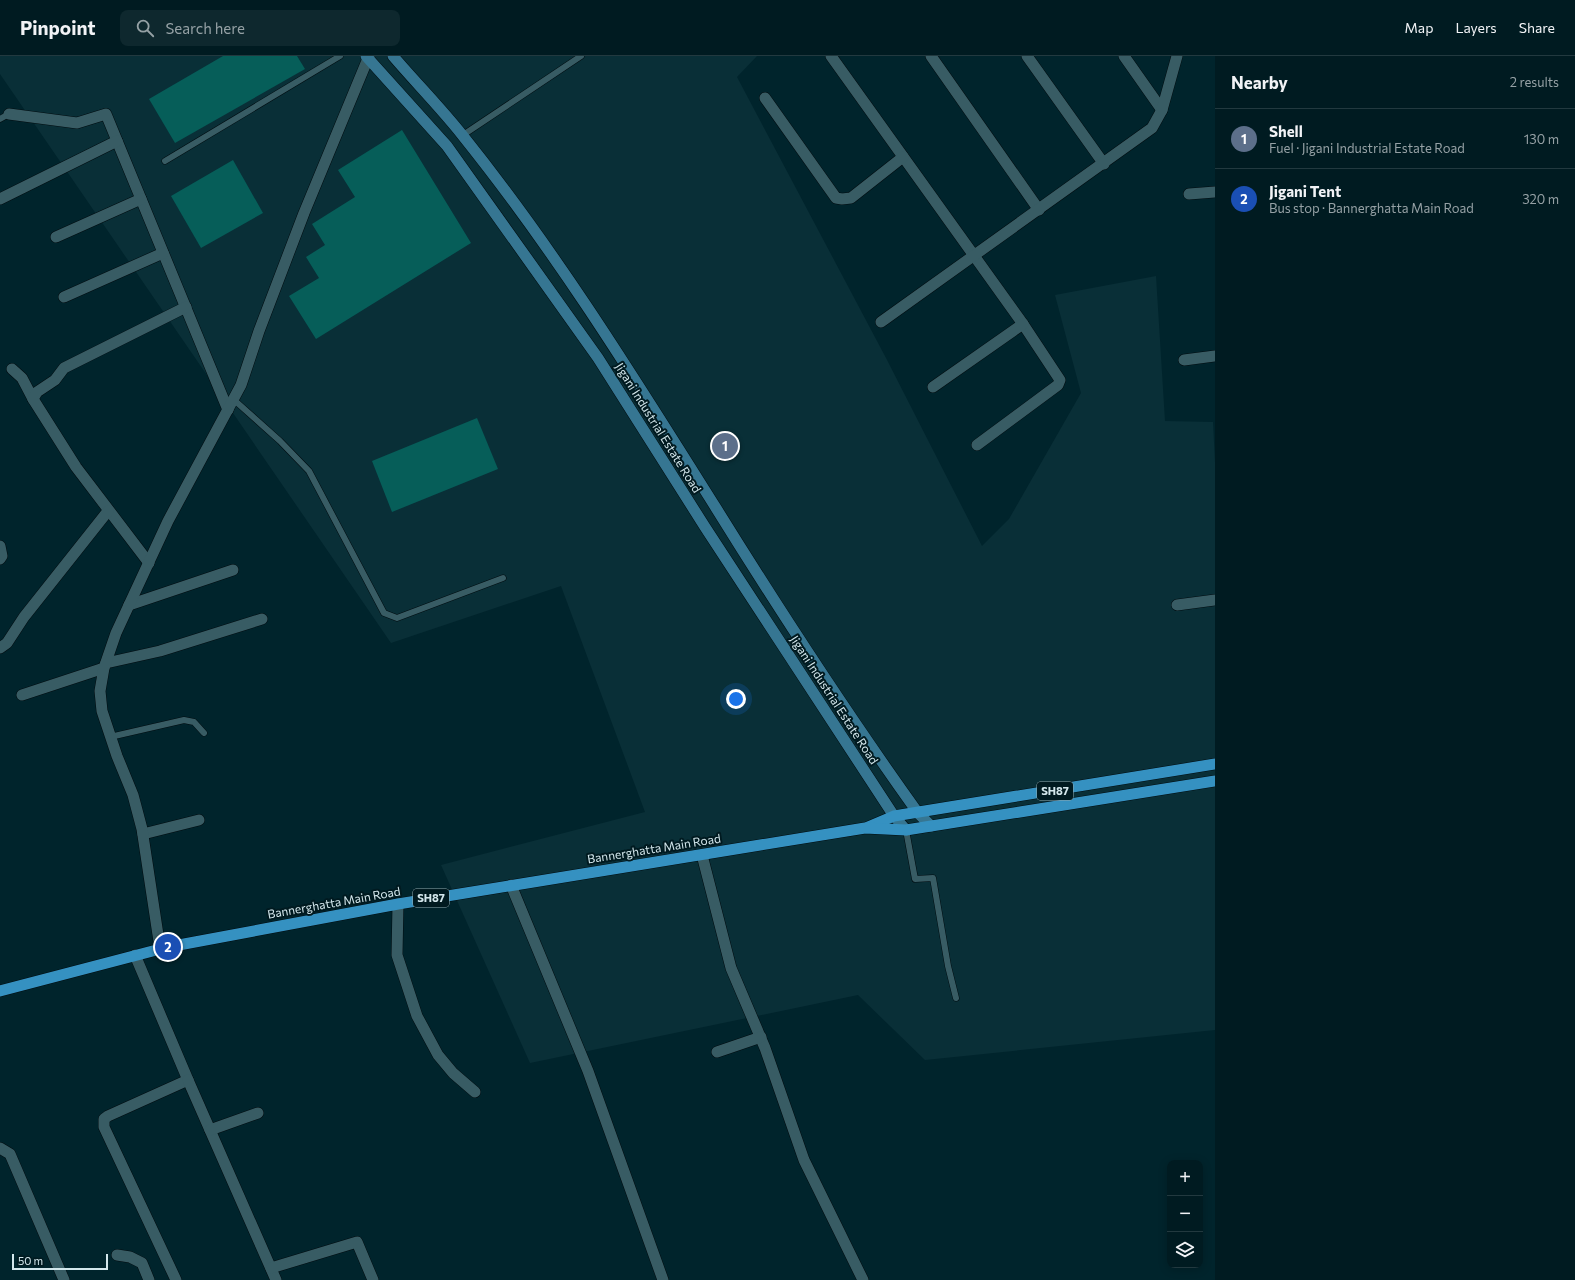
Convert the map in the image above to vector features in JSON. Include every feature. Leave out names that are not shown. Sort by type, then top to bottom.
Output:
[{"type":"main road","name":"Jigani Industrial Estate Road","points":[[393,56],[463,135],[519,210],[612,343],[827,680],[918,813],[931,826]]},
{"type":"main road","name":"Jigani Industrial Estate Road","points":[[368,57],[447,146],[598,358],[705,527],[894,816],[906,830]]},
{"type":"main road","name":"Bannerghatta Main Road","points":[[866,828],[894,816],[1215,764]]},
{"type":"main road","name":"Bannerghatta Main Road","points":[[0,990],[160,948],[398,904],[866,828],[906,830],[1215,781]]},
{"type":"main road","points":[[1044,792],[1048,808]]},
{"type":"street","points":[[830,56],[1059,376],[1060,382],[977,445]]},
{"type":"street","points":[[931,56],[1039,210]]},
{"type":"street","points":[[1027,56],[1104,164]]},
{"type":"street","points":[[1124,56],[1162,110]]},
{"type":"street","points":[[881,322],[1104,164],[1152,128],[1162,110],[1177,56]]},
{"type":"street","points":[[160,948],[143,834],[133,795],[110,737],[102,711],[100,691],[105,666],[116,633],[168,521],[240,385],[258,331],[304,213],[368,57]]},
{"type":"street","points":[[764,98],[836,198],[842,200],[851,198],[903,157]]},
{"type":"street","points":[[4,117],[77,123],[106,114],[228,410]]},
{"type":"street","points":[[0,199],[117,141]]},
{"type":"street","points":[[1189,194],[1215,192]]},
{"type":"street","points":[[56,237],[141,199]]},
{"type":"street","points":[[64,297],[163,254]]},
{"type":"street","points":[[33,399],[37,392],[56,380],[64,368],[186,307]]},
{"type":"street","points":[[933,387],[1023,324]]},
{"type":"street","points":[[1184,360],[1215,356]]},
{"type":"street","points":[[12,369],[22,378],[33,399],[76,467],[149,563]]},
{"type":"street","points":[[0,648],[7,643],[24,618],[108,511]]},
{"type":"street","points":[[0,546],[2,556],[0,559]]},
{"type":"street","points":[[129,605],[233,570]]},
{"type":"street","points":[[1178,605],[1215,600]]},
{"type":"street","points":[[22,695],[105,666],[160,651],[262,619]]},
{"type":"street","points":[[143,834],[199,820]]},
{"type":"street","points":[[702,855],[731,968],[760,1037],[804,1160],[863,1280]]},
{"type":"street","points":[[511,885],[588,1071],[663,1280]]},
{"type":"street","points":[[398,904],[397,955],[417,1016],[438,1054],[453,1073],[475,1092]]},
{"type":"street","points":[[135,955],[276,1280]]},
{"type":"street","points":[[717,1052],[760,1037]]},
{"type":"street","points":[[176,1280],[104,1127],[104,1119],[188,1080]]},
{"type":"street","points":[[210,1130],[258,1113]]},
{"type":"street","points":[[0,1148],[10,1154],[64,1280]]},
{"type":"street","points":[[271,1268],[356,1242],[373,1280]]},
{"type":"street","points":[[117,1255],[130,1257],[142,1263],[149,1280]]},
{"type":"lane","points":[[165,161],[340,56]]},
{"type":"lane","points":[[463,135],[581,56]]},
{"type":"lane","points":[[233,399],[280,441],[309,471],[384,613],[397,618],[503,578]]},
{"type":"lane","points":[[110,737],[184,720],[194,722],[204,733]]},
{"type":"lane","points":[[906,830],[915,880],[933,878],[948,966],[956,998]]},
{"type":"shaded area","points":[[0,56],[757,56],[737,77],[886,358],[982,546],[1009,519],[1081,393],[1055,295],[1156,276],[1165,421],[1213,422],[1215,462],[1215,1030],[925,1060],[858,995],[530,1063],[441,865],[645,812],[561,586],[391,643],[0,74]]},
{"type":"building","points":[[223,56],[297,56],[305,69],[175,143],[149,99]]},
{"type":"building","points":[[402,130],[471,243],[316,339],[289,296],[319,278],[306,257],[325,245],[312,224],[355,197],[338,170]]},
{"type":"building","points":[[233,160],[263,213],[201,248],[171,196]]},
{"type":"building","points":[[477,418],[498,469],[392,512],[372,461]]},
{"type":"place","name":"Shell","points":[[725,446]]},
{"type":"place","name":"Jigani Tent","points":[[168,947]]}]
